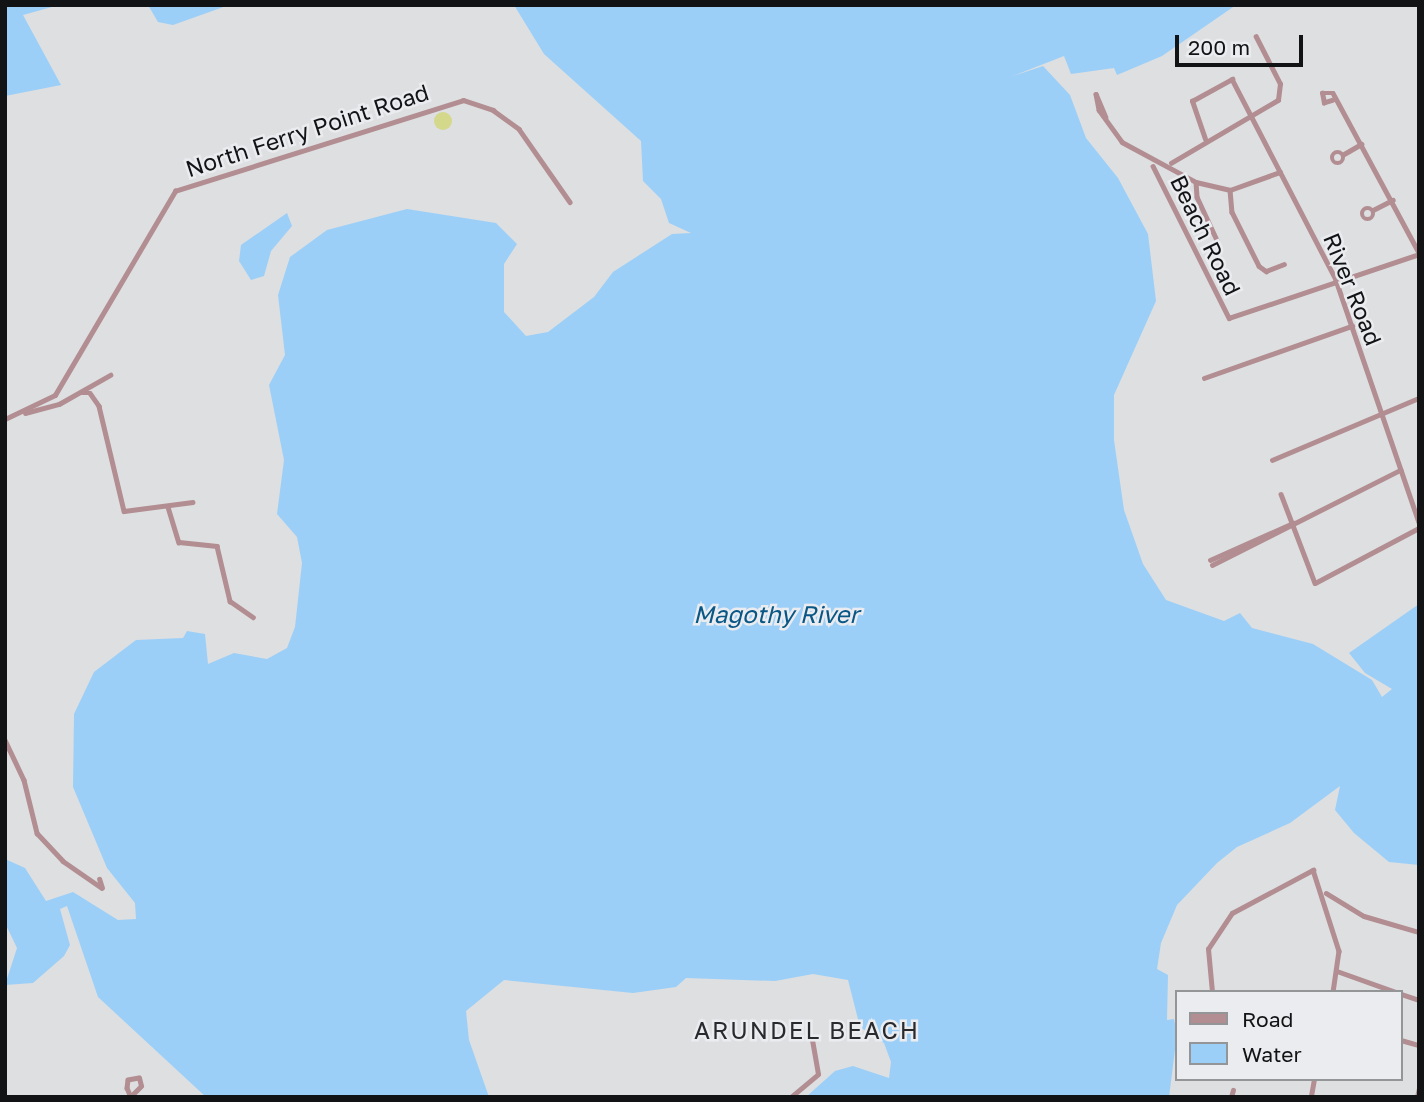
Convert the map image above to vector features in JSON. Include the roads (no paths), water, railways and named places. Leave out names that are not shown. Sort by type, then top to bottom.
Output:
[{"type":"street","points":[[1171,163],[1205,139],[1272,106],[1282,89],[1256,37]]},
{"type":"street","name":"River Road","points":[[1205,139],[1192,101],[1232,79],[1336,281],[1419,522]]},
{"type":"street","points":[[1106,118],[1100,96],[1095,95],[1094,100],[1106,118],[1122,142],[1196,182],[1230,190],[1280,172]]},
{"type":"street","name":"North Ferry Point Road","points":[[5,419],[46,402],[64,382],[175,191],[463,100],[494,110],[519,129],[570,202]]},
{"type":"street","points":[[1333,100],[1393,200],[1419,253],[1336,281]]},
{"type":"street","points":[[1344,155],[1361,144]]},
{"type":"street","name":"Beach Road","points":[[1153,166],[1229,318],[1336,281]]},
{"type":"street","points":[[1196,182],[1197,197],[1217,240]]},
{"type":"street","points":[[1230,190],[1232,212],[1259,266],[1270,271],[1284,264]]},
{"type":"street","points":[[1373,211],[1393,200]]},
{"type":"street","points":[[1204,378],[1352,326]]},
{"type":"street","points":[[21,413],[59,404],[110,375]]},
{"type":"street","points":[[80,393],[90,393],[99,405],[124,511],[192,502]]},
{"type":"street","points":[[1272,460],[1380,412],[1419,398]]},
{"type":"street","points":[[1211,562],[1294,524],[1400,470]]},
{"type":"street","points":[[1281,494],[1315,583],[1419,527]]},
{"type":"street","points":[[168,507],[179,542],[217,546],[230,601],[253,617]]},
{"type":"street","points":[[5,740],[24,780],[37,833],[63,861],[102,888],[99,879]]},
{"type":"street","points":[[1212,990],[1208,950],[1232,913],[1313,870],[1325,893],[1339,951],[1333,990]]},
{"type":"street","points":[[1325,893],[1364,916],[1419,932]]},
{"type":"street","points":[[1337,971],[1390,990]]},
{"type":"street","points":[[791,1097],[818,1074],[813,1040]]},
{"type":"street","points":[[1417,1097],[1419,1088]]},
{"type":"street","points":[[1231,1097],[1233,1090]]},
{"type":"water","points":[[5,5],[59,5],[23,15],[61,85],[5,96]]},
{"type":"water","points":[[148,5],[229,5],[173,25],[158,22]]},
{"type":"water","name":"Magothy River","points":[[514,5],[1236,5],[1162,56],[1117,75],[1114,68],[1071,74],[1064,56],[1010,77],[1043,66],[1070,95],[1086,138],[1118,178],[1148,234],[1156,301],[1114,395],[1114,440],[1124,510],[1143,564],[1166,600],[1224,621],[1240,613],[1252,628],[1313,644],[1372,680],[1382,697],[1392,689],[1365,673],[1349,653],[1419,604],[1419,865],[1389,862],[1354,833],[1335,810],[1340,786],[1290,823],[1237,847],[1217,863],[1177,905],[1161,943],[1157,969],[1168,975],[1167,1020],[1174,1019],[1176,1029],[1169,1097],[806,1097],[835,1071],[853,1066],[889,1078],[891,1062],[884,1043],[860,1027],[848,980],[813,974],[775,981],[686,978],[676,987],[633,993],[504,980],[466,1011],[469,1040],[489,1097],[206,1097],[98,997],[67,906],[60,909],[70,945],[64,956],[33,983],[5,985],[17,948],[5,923],[5,859],[25,868],[46,901],[73,892],[118,920],[136,919],[135,903],[107,868],[73,787],[74,714],[94,672],[136,640],[183,638],[187,631],[205,634],[208,664],[234,653],[267,659],[287,648],[295,627],[302,563],[297,537],[277,514],[284,460],[269,385],[285,355],[278,295],[290,257],[327,230],[407,209],[496,223],[517,244],[504,264],[504,312],[526,336],[548,332],[594,297],[613,272],[672,234],[691,233],[669,223],[661,199],[643,181],[641,141],[544,54]]},
{"type":"water","points":[[287,213],[292,226],[271,251],[264,276],[251,280],[239,261],[241,245]]},
{"type":"district","name":"ARUNDEL BEACH","points":[[807,1030]]}]
